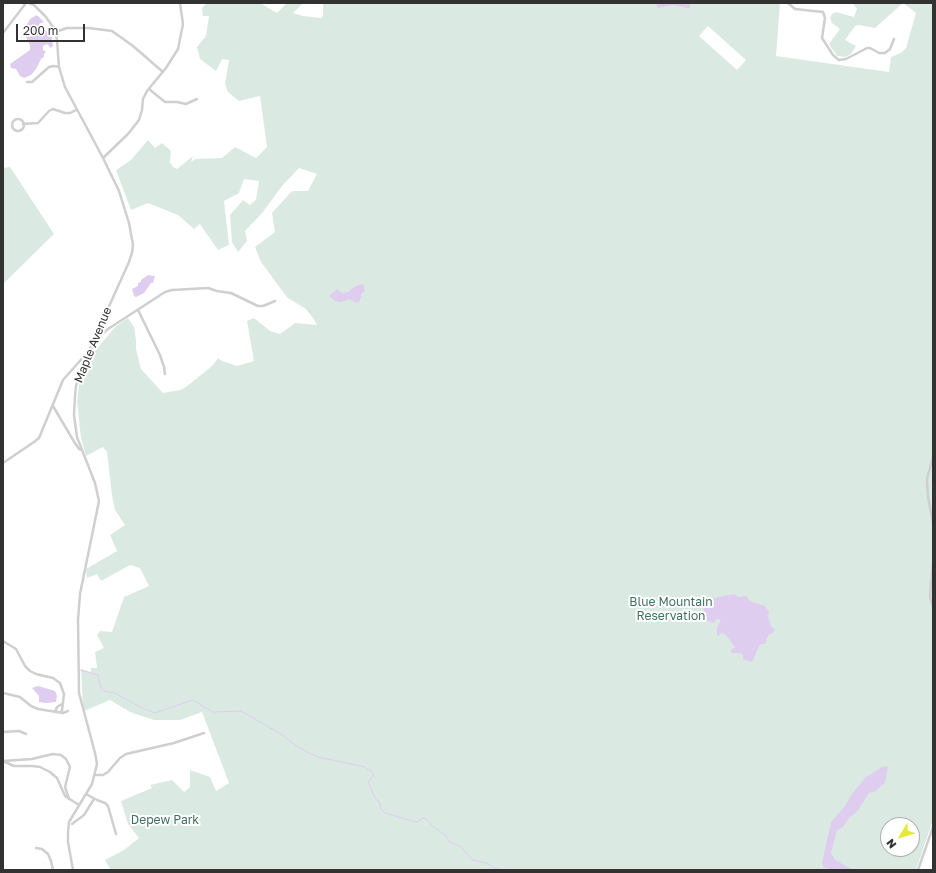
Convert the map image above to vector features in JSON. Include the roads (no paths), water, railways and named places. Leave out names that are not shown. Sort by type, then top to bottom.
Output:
[{"type":"street","points":[[3,33],[26,3]]},
{"type":"street","name":"Maple Avenue","points":[[29,3],[34,5],[46,17],[55,32],[59,67],[65,87],[103,158],[122,199],[131,231],[132,249],[129,262],[88,352],[78,379],[75,396],[75,423],[82,450],[95,483],[99,501],[80,594],[78,620],[79,693],[95,753],[96,764],[92,784],[72,816],[68,827],[68,842],[73,870]]},
{"type":"street","points":[[103,158],[128,134],[139,120],[143,99],[178,49],[183,30],[183,18],[180,3]]},
{"type":"street","points":[[788,3],[795,8],[824,12],[825,18],[822,38],[833,55],[839,60],[846,59],[867,48],[879,53],[885,53],[890,49],[894,39]]},
{"type":"street","points":[[55,32],[67,28],[89,28],[112,31],[133,46],[163,72]]},
{"type":"street","points":[[27,82],[32,82],[48,66],[59,67]]},
{"type":"street","points":[[149,89],[165,102],[186,104],[197,99]]},
{"type":"street","points":[[24,124],[23,128],[19,131],[14,130],[12,126],[12,123],[16,119],[20,120],[24,124],[38,123],[49,111],[53,109],[65,113],[70,113],[76,110]]},
{"type":"street","points":[[3,463],[37,440],[41,435],[66,375],[95,346],[104,332],[165,292],[177,289],[205,288],[231,293],[258,306],[263,306],[275,301]]},
{"type":"street","points":[[138,310],[160,355],[165,374]]},
{"type":"street","points":[[53,406],[73,440],[82,450]]},
{"type":"street","points":[[933,457],[927,479],[928,497],[933,523]]},
{"type":"street","points":[[933,562],[933,606]]},
{"type":"street","points":[[3,641],[16,649],[25,666],[30,671],[53,678],[60,683],[64,694],[61,712]]},
{"type":"street","points":[[3,693],[20,697],[35,708],[55,712],[68,712]]},
{"type":"street","points":[[55,712],[57,707],[63,704]]},
{"type":"street","points":[[3,732],[20,731],[26,734]]},
{"type":"street","points":[[95,775],[103,775],[108,772],[120,758],[126,754],[174,743],[204,733]]},
{"type":"street","points":[[3,761],[32,759],[53,754],[61,755],[69,763],[70,767],[65,787],[70,799]]},
{"type":"street","points":[[3,761],[14,766],[40,767],[50,772],[57,778],[65,796],[79,805]]},
{"type":"street","points":[[86,794],[94,799],[105,802],[108,806],[116,834]]},
{"type":"street","points":[[72,824],[84,815],[94,799]]},
{"type":"street","points":[[918,870],[933,827]]},
{"type":"street","points":[[928,841],[933,842]]},
{"type":"street","points":[[36,848],[42,848],[48,854],[53,870]]},
{"type":"waterway","points":[[80,670],[98,675],[101,688],[104,691],[115,693],[142,708],[155,713],[193,700],[213,712],[241,711],[281,734],[309,753],[318,757],[365,767],[374,775],[368,782],[375,798],[380,803],[380,808],[385,813],[415,822],[425,818],[445,835],[450,842],[461,847],[473,860],[486,863],[499,870]]},
{"type":"park label","name":"Blue Mountain Reservation","points":[[671,609]]},
{"type":"park label","name":"Depew Park","points":[[165,820]]}]
